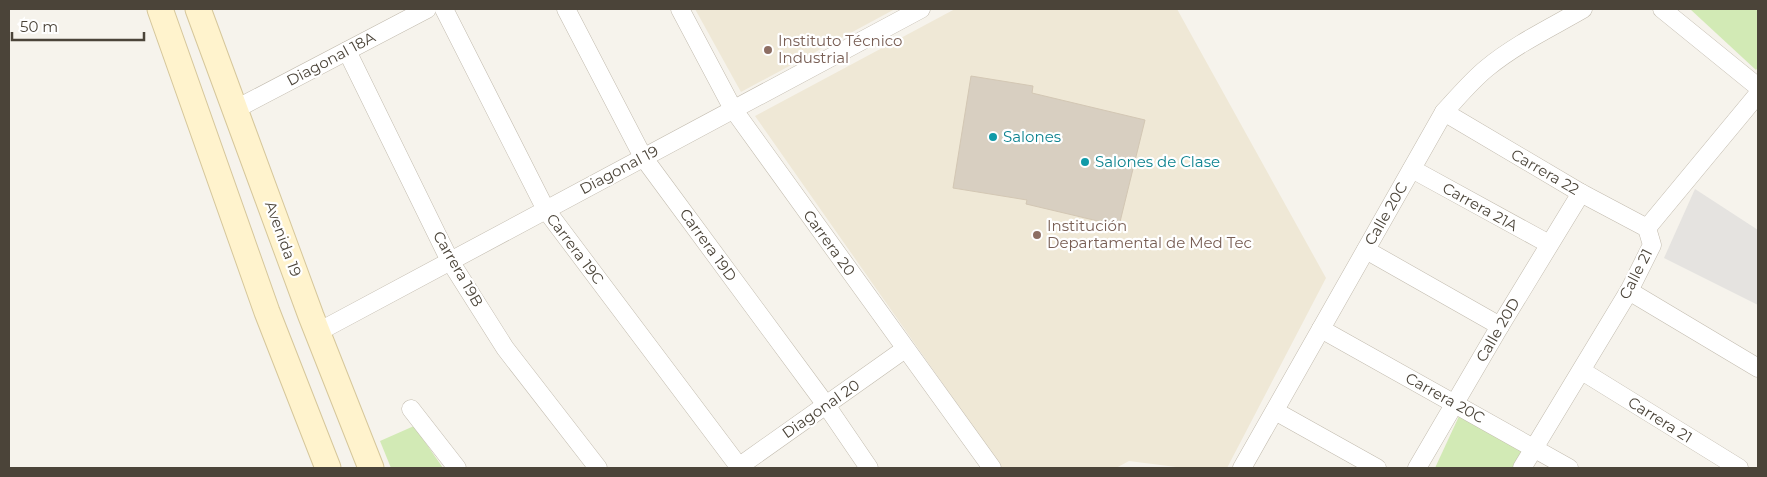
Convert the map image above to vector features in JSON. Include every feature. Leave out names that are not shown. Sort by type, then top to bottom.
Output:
[{"type":"main road","points":[[160,9],[267,312],[328,468]]},
{"type":"main road","name":"Avenida 19","points":[[198,9],[318,332],[371,468]]},
{"type":"street","name":"Diagonal 18A","points":[[236,109],[426,9]]},
{"type":"street","name":"Carrera 19C","points":[[444,9],[546,210],[738,468]]},
{"type":"street","name":"Carrera 19D","points":[[566,9],[643,157],[826,405],[869,468]]},
{"type":"street","name":"Carrera 20","points":[[680,9],[733,109],[992,468]]},
{"type":"street","name":"Diagonal 19","points":[[318,332],[920,9]]},
{"type":"street","name":"Calle 20C","points":[[1242,468],[1444,112],[1474,79],[1489,66],[1584,9]]},
{"type":"street","points":[[1670,11],[1758,87]]},
{"type":"street","name":"Carrera 19B","points":[[347,51],[450,261],[505,348],[598,468]]},
{"type":"street","name":"Calle 21","points":[[1522,468],[1629,290],[1652,245],[1647,228],[1758,94]]},
{"type":"street","name":"Carrera 22","points":[[1444,112],[1581,193],[1647,228]]},
{"type":"street","name":"Carrera 21A","points":[[1412,169],[1549,244]]},
{"type":"street","name":"Calle 20D","points":[[1417,468],[1581,193]]},
{"type":"street","points":[[1366,250],[1500,326]]},
{"type":"street","points":[[1629,290],[1758,368]]},
{"type":"street","name":"Carrera 20C","points":[[1321,329],[1568,468]]},
{"type":"street","name":"Diagonal 20","points":[[738,468],[905,349]]},
{"type":"street","name":"Carrera 21","points":[[1582,371],[1739,468]]},
{"type":"street","points":[[411,409],[457,468]]},
{"type":"street","points":[[1275,411],[1377,468]]},
{"type":"shaded area","name":"Instituto Técnico Industrial","points":[[695,9],[895,9],[741,92]]},
{"type":"shaded area","points":[[955,9],[1177,9],[1326,278],[1227,468],[1184,468],[1129,461],[1116,468],[1002,468],[755,116]]},
{"type":"shaded area","points":[[1695,189],[1758,230],[1758,305],[1664,258]]},
{"type":"green space","points":[[1690,9],[1758,9],[1758,67],[1756,70]]},
{"type":"green space","points":[[1460,414],[1525,450],[1516,468],[1435,468]]},
{"type":"green space","points":[[414,426],[443,468],[391,468],[380,441]]},
{"type":"building","points":[[971,76],[1033,86],[1032,93],[1145,120],[1119,226],[1026,204],[1027,200],[953,188]]},
{"type":"place","name":"Instituto Técnico Industrial","points":[[768,50]]},
{"type":"place","name":"Salones","points":[[993,137]]},
{"type":"place","name":"Salones de Clase","points":[[1085,162]]},
{"type":"place","name":"Institución Departamental de Med Tec","points":[[1037,235]]}]
